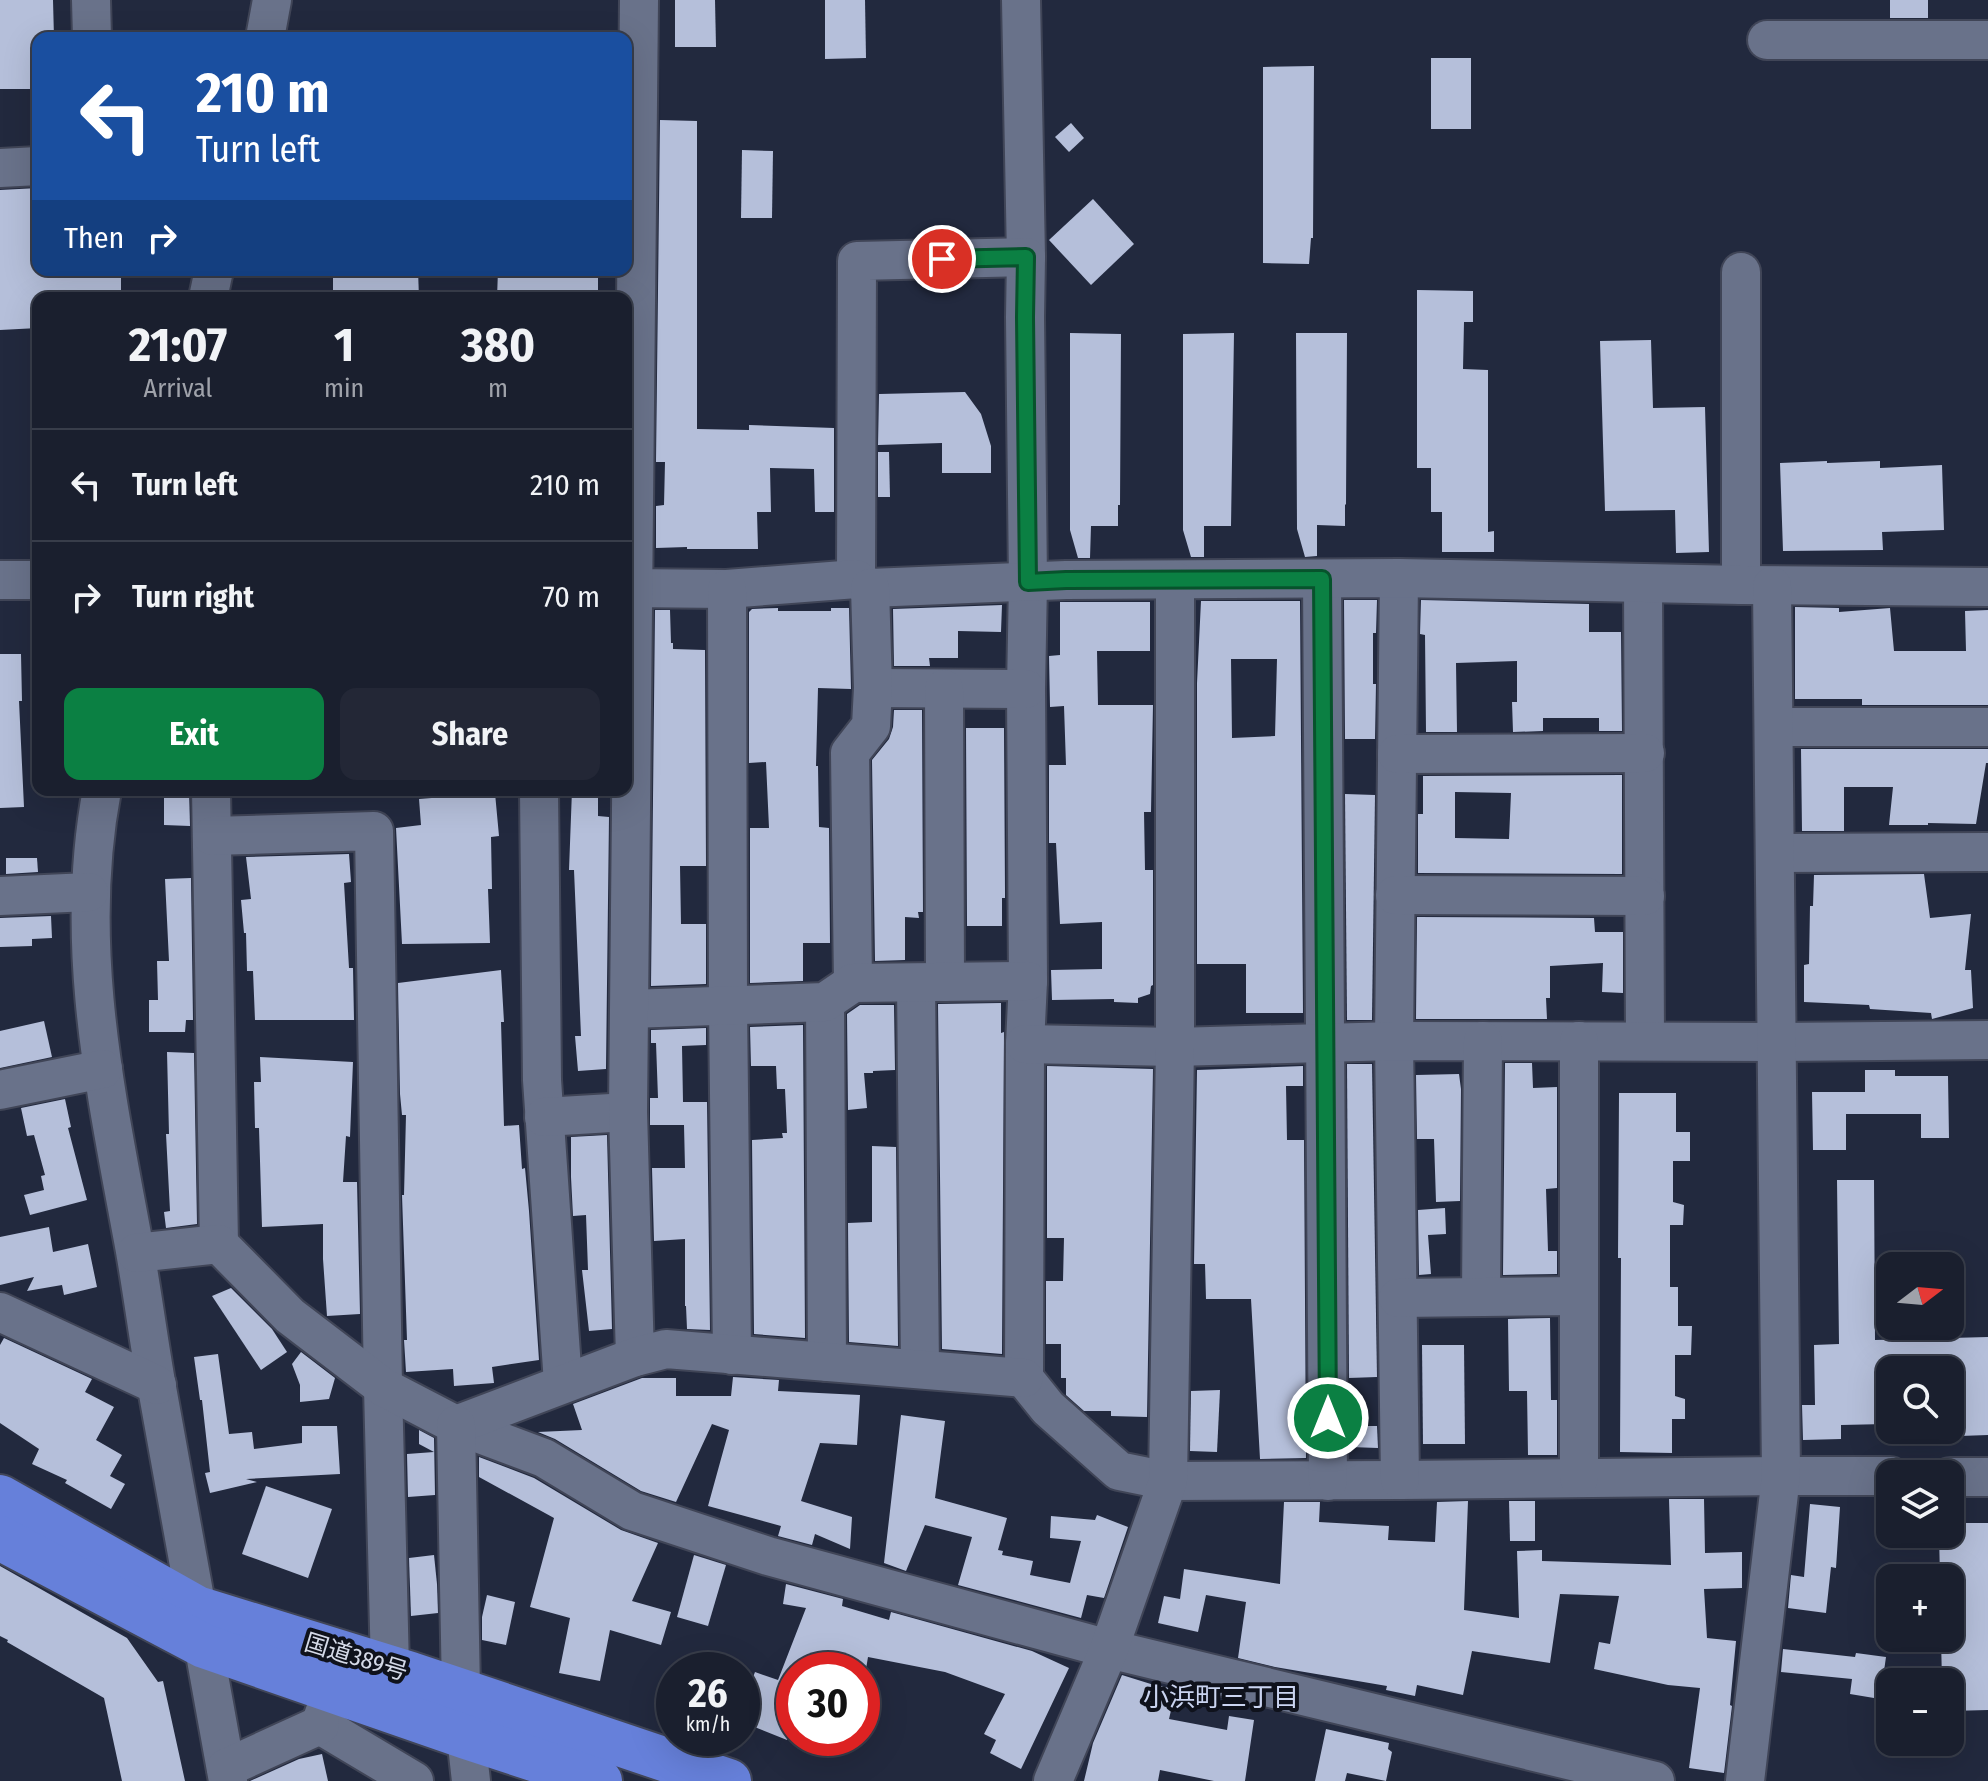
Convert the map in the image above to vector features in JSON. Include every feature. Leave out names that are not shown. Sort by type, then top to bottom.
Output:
[{"type":"highway","name":"国道389号","points":[[0,1497],[326,1708],[466,1737],[600,1781]]},
{"type":"highway","name":"国道389号","points":[[0,1538],[200,1627],[390,1668],[729,1781]]},
{"type":"street","points":[[91,0],[92,32]]},
{"type":"street","points":[[266,32],[272,0]]},
{"type":"street","points":[[632,457],[639,0]]},
{"type":"street","points":[[1021,0],[1028,582],[1024,1378],[1048,1408],[1119,1471],[1168,1481],[1876,1476]]},
{"type":"street","points":[[1767,40],[1988,40]]},
{"type":"street","points":[[0,168],[32,166]]},
{"type":"street","points":[[827,1362],[850,753],[871,726],[873,688],[863,584],[857,261],[1026,257]]},
{"type":"street","points":[[1741,272],[1756,586],[1774,727],[1781,1476],[1745,1781]]},
{"type":"street","points":[[632,588],[1399,578],[1756,586],[1988,587]]},
{"type":"street","points":[[1399,578],[1394,1041],[1400,1480]]},
{"type":"street","points":[[1322,579],[1328,1481]]},
{"type":"street","points":[[0,580],[32,580]]},
{"type":"street","points":[[1053,1781],[1109,1649],[1168,1481],[1175,1047],[1175,581]]},
{"type":"street","points":[[1643,583],[1645,1041]]},
{"type":"street","points":[[727,589],[732,1355]]},
{"type":"street","points":[[873,688],[1026,689]]},
{"type":"street","points":[[920,1369],[931,982],[944,689]]},
{"type":"street","points":[[1774,727],[1988,727]]},
{"type":"street","points":[[1397,754],[1645,753]]},
{"type":"street","points":[[101,796],[89,892],[94,1000],[157,1385],[227,1774],[326,1708],[380,1771],[414,1781]]},
{"type":"street","points":[[211,796],[219,1244],[290,1316],[383,1387],[456,1425],[544,1458],[632,1511],[768,1556],[1109,1649],[1655,1781]]},
{"type":"street","points":[[539,796],[542,1080],[563,1383]]},
{"type":"street","points":[[630,796],[628,1112],[635,1357]]},
{"type":"street","points":[[212,836],[374,831],[390,1668]]},
{"type":"street","points":[[1775,853],[1988,852]]},
{"type":"street","points":[[0,896],[89,892]]},
{"type":"street","points":[[1395,895],[1645,896]]},
{"type":"street","points":[[630,1009],[728,1006],[931,982],[1028,981]]},
{"type":"street","points":[[1025,1044],[1175,1047],[1394,1041],[1988,1040]]},
{"type":"street","points":[[1481,1297],[1483,1041]]},
{"type":"street","points":[[1579,1041],[1579,1478]]},
{"type":"street","points":[[0,1090],[103,1069]]},
{"type":"street","points":[[544,1117],[628,1112]]},
{"type":"street","points":[[136,1253],[219,1244]]},
{"type":"street","points":[[1398,1298],[1579,1296]]},
{"type":"street","points":[[0,1312],[157,1385]]},
{"type":"street","points":[[456,1425],[563,1383],[666,1349],[1024,1378]]},
{"type":"street","points":[[456,1425],[461,1691],[471,1781]]},
{"type":"street","points":[[1964,1477],[1988,1477]]},
{"type":"building","points":[[0,0],[53,0],[54,32],[32,32],[32,89],[0,89]]},
{"type":"building","points":[[675,0],[715,0],[716,47],[675,47]]},
{"type":"building","points":[[825,0],[865,0],[866,58],[825,59]]},
{"type":"building","points":[[1890,0],[1928,0],[1928,18],[1890,18]]},
{"type":"building","points":[[1431,58],[1471,58],[1471,129],[1431,129]]},
{"type":"building","points":[[1314,66],[1313,238],[1309,264],[1263,263],[1263,67]]},
{"type":"building","points":[[660,120],[697,121],[697,429],[749,430],[749,425],[834,428],[834,512],[815,512],[814,469],[770,468],[771,512],[757,512],[758,549],[656,548],[656,506],[664,505],[665,462],[656,462]]},
{"type":"building","points":[[1071,123],[1084,138],[1069,152],[1055,137]]},
{"type":"building","points":[[742,150],[773,151],[772,218],[741,218]]},
{"type":"building","points":[[32,188],[32,276],[121,276],[121,292],[32,292],[32,328],[0,330],[0,190]]},
{"type":"building","points":[[1093,199],[1134,244],[1091,285],[1049,240]]},
{"type":"building","points":[[333,276],[418,276],[419,292],[333,292]]},
{"type":"building","points":[[498,276],[598,276],[598,292],[497,292]]},
{"type":"building","points":[[1417,290],[1473,291],[1473,322],[1464,322],[1463,369],[1488,370],[1488,532],[1494,531],[1494,552],[1442,552],[1442,512],[1431,512],[1431,468],[1417,468]]},
{"type":"building","points":[[1070,333],[1121,334],[1118,526],[1091,526],[1090,558],[1078,558],[1070,530]]},
{"type":"building","points":[[1234,333],[1231,526],[1204,526],[1204,557],[1191,557],[1183,530],[1183,334]]},
{"type":"building","points":[[1296,333],[1347,333],[1345,526],[1317,525],[1317,556],[1305,557],[1297,529]]},
{"type":"building","points":[[1651,340],[1653,408],[1705,407],[1709,552],[1676,553],[1675,510],[1605,511],[1600,341]]},
{"type":"building","points":[[965,392],[981,414],[991,446],[991,473],[942,473],[942,443],[878,445],[879,394]]},
{"type":"building","points":[[878,452],[889,452],[890,497],[878,497]]},
{"type":"building","points":[[1880,461],[1880,468],[1942,465],[1944,530],[1882,532],[1883,550],[1783,551],[1780,463]]},
{"type":"building","points":[[1344,600],[1377,600],[1376,633],[1373,633],[1375,739],[1345,739]]},
{"type":"building","points":[[1421,600],[1589,604],[1589,632],[1621,632],[1622,731],[1599,731],[1599,718],[1543,718],[1543,731],[1513,732],[1512,702],[1517,702],[1517,661],[1456,663],[1457,732],[1426,732],[1425,635],[1420,634]]},
{"type":"building","points":[[1201,601],[1300,601],[1303,1013],[1246,1013],[1246,964],[1197,964],[1197,683]],"holes":[[[1231,659],[1277,659],[1275,736],[1232,738]]]},
{"type":"building","points":[[1060,602],[1150,602],[1150,651],[1097,651],[1098,705],[1153,705],[1151,812],[1144,812],[1145,870],[1153,870],[1153,985],[1150,994],[1138,998],[1138,1003],[1114,1002],[1114,999],[1052,1000],[1051,970],[1102,969],[1102,922],[1060,924],[1056,843],[1049,843],[1049,765],[1066,765],[1064,706],[1050,707],[1049,656],[1060,655]]},
{"type":"building","points":[[1002,605],[1001,632],[958,631],[958,658],[929,658],[930,666],[894,666],[893,609]]},
{"type":"building","points":[[1795,607],[1839,608],[1839,612],[1890,608],[1894,651],[1966,651],[1965,611],[1988,610],[1988,705],[1862,705],[1862,699],[1795,699]]},
{"type":"building","points":[[778,608],[778,611],[831,611],[831,608],[849,608],[851,689],[818,688],[816,766],[819,827],[829,828],[830,943],[803,943],[803,981],[750,983],[750,828],[769,828],[766,762],[749,763],[749,612],[752,609]]},
{"type":"building","points":[[655,610],[670,610],[673,649],[705,650],[706,866],[680,866],[681,924],[706,924],[706,984],[651,986]]},
{"type":"building","points":[[0,654],[21,654],[22,701],[19,701],[24,807],[0,808]]},
{"type":"building","points":[[894,710],[922,710],[923,912],[918,912],[919,918],[905,917],[905,960],[875,961],[872,760],[889,739]]},
{"type":"building","points":[[966,728],[1004,728],[1005,898],[1002,898],[1002,926],[967,926]]},
{"type":"building","points":[[1801,749],[1988,749],[1976,824],[1889,825],[1893,787],[1844,787],[1844,831],[1802,831]]},
{"type":"building","points":[[1622,775],[1622,874],[1418,873],[1418,814],[1423,814],[1423,776]],"holes":[[[1455,792],[1511,793],[1509,839],[1455,838]]]},
{"type":"building","points":[[1345,794],[1375,795],[1372,1020],[1347,1020]]},
{"type":"building","points":[[164,796],[189,796],[190,826],[164,825]]},
{"type":"building","points":[[495,796],[499,836],[491,837],[492,889],[488,889],[490,943],[402,944],[396,828],[421,825],[419,799]]},
{"type":"building","points":[[572,796],[598,796],[598,816],[609,817],[606,1069],[578,1071],[575,1036],[581,1036],[574,870],[569,870]]},
{"type":"building","points":[[349,854],[351,882],[344,883],[349,968],[353,968],[354,1020],[255,1020],[253,971],[247,971],[241,900],[251,899],[246,857]]},
{"type":"building","points":[[6,858],[37,858],[38,872],[6,874]]},
{"type":"building","points":[[1924,874],[1930,918],[1971,914],[1965,970],[1971,970],[1973,1008],[1932,1019],[1931,1013],[1870,1009],[1869,1005],[1804,1002],[1804,965],[1809,964],[1814,875]]},
{"type":"building","points":[[191,878],[193,1020],[186,1020],[185,1032],[149,1032],[149,1000],[158,1000],[157,961],[169,961],[165,879]]},
{"type":"building","points":[[51,916],[52,938],[32,939],[32,946],[0,947],[0,918]]},
{"type":"building","points":[[1417,917],[1594,918],[1595,932],[1623,932],[1623,993],[1602,992],[1603,963],[1550,966],[1547,1019],[1416,1019]]},
{"type":"building","points":[[501,970],[504,1126],[519,1125],[529,1211],[539,1360],[492,1367],[494,1383],[454,1386],[453,1369],[406,1372],[402,1195],[406,1115],[402,1115],[400,1094],[398,983]]},
{"type":"building","points":[[1001,1003],[1001,1033],[1004,1032],[1002,1354],[942,1349],[938,1004]]},
{"type":"building","points":[[860,1005],[894,1005],[895,1070],[864,1073],[867,1108],[848,1110],[847,1014]]},
{"type":"building","points":[[44,1021],[52,1057],[0,1068],[0,1031]]},
{"type":"building","points":[[803,1025],[805,1338],[754,1334],[752,1140],[783,1138],[782,1133],[787,1133],[785,1089],[777,1089],[776,1066],[751,1066],[750,1027]]},
{"type":"building","points":[[706,1028],[706,1045],[682,1046],[683,1102],[707,1102],[710,1330],[687,1329],[685,1239],[654,1241],[652,1168],[685,1168],[684,1125],[650,1125],[650,1098],[658,1098],[656,1043],[651,1043],[651,1030]]},
{"type":"building","points":[[167,1052],[194,1053],[197,1224],[166,1228],[164,1212],[170,1211],[166,1134],[169,1134]]},
{"type":"building","points":[[260,1057],[353,1062],[350,1137],[346,1136],[343,1182],[357,1182],[360,1314],[327,1316],[323,1224],[262,1227],[259,1128],[255,1128],[254,1082],[261,1082]]},
{"type":"building","points":[[1505,1063],[1532,1063],[1533,1088],[1557,1087],[1557,1188],[1546,1189],[1548,1251],[1557,1251],[1557,1274],[1503,1275]]},
{"type":"building","points":[[1347,1064],[1372,1064],[1377,1377],[1349,1378]]},
{"type":"building","points":[[1047,1066],[1153,1069],[1147,1417],[1111,1416],[1111,1411],[1084,1411],[1066,1395],[1066,1378],[1061,1378],[1061,1344],[1046,1344],[1046,1281],[1063,1281],[1064,1238],[1047,1238]]},
{"type":"building","points":[[1303,1066],[1303,1086],[1286,1086],[1287,1140],[1304,1140],[1306,1458],[1260,1459],[1251,1299],[1206,1299],[1205,1264],[1194,1264],[1197,1070]]},
{"type":"building","points":[[1865,1070],[1895,1070],[1895,1076],[1948,1076],[1949,1138],[1921,1138],[1921,1114],[1846,1114],[1846,1150],[1813,1150],[1812,1092],[1865,1092]]},
{"type":"building","points":[[1459,1074],[1460,1201],[1436,1202],[1434,1139],[1417,1139],[1416,1075]]},
{"type":"building","points":[[1619,1093],[1676,1093],[1676,1132],[1690,1132],[1690,1161],[1673,1161],[1673,1202],[1684,1205],[1683,1225],[1670,1225],[1670,1287],[1678,1287],[1678,1326],[1692,1326],[1691,1355],[1675,1355],[1675,1396],[1685,1399],[1685,1419],[1672,1419],[1672,1453],[1620,1452]]},
{"type":"building","points":[[65,1099],[71,1127],[68,1128],[87,1200],[30,1215],[24,1195],[44,1190],[41,1176],[45,1175],[34,1135],[27,1136],[21,1108]]},
{"type":"building","points":[[607,1135],[612,1329],[589,1331],[582,1270],[588,1270],[586,1215],[573,1216],[571,1137]]},
{"type":"building","points":[[872,1146],[896,1147],[898,1346],[849,1342],[848,1223],[872,1222]]},
{"type":"building","points":[[1837,1180],[1874,1180],[1875,1340],[1988,1337],[1988,1435],[1964,1436],[1964,1356],[1876,1356],[1876,1424],[1841,1425],[1841,1439],[1803,1440],[1802,1405],[1815,1405],[1814,1345],[1839,1344]]},
{"type":"building","points":[[1445,1208],[1446,1234],[1428,1235],[1431,1274],[1419,1275],[1418,1210]]},
{"type":"building","points":[[49,1227],[53,1252],[88,1244],[97,1287],[64,1295],[62,1285],[27,1291],[34,1277],[0,1285],[0,1237]]},
{"type":"building","points":[[231,1288],[272,1329],[287,1352],[261,1370],[212,1296]]},
{"type":"building","points":[[1550,1318],[1551,1400],[1557,1400],[1557,1455],[1528,1455],[1527,1391],[1509,1391],[1508,1319]]},
{"type":"building","points":[[4,1338],[92,1379],[85,1392],[114,1407],[96,1440],[122,1455],[110,1476],[125,1484],[111,1509],[65,1483],[67,1480],[32,1464],[39,1449],[0,1423],[0,1345]]},
{"type":"building","points":[[1422,1345],[1464,1345],[1465,1444],[1423,1444]]},
{"type":"building","points":[[301,1352],[335,1378],[329,1399],[300,1402],[300,1385],[292,1364]]},
{"type":"building","points":[[218,1354],[229,1434],[252,1432],[254,1449],[302,1443],[302,1426],[337,1426],[340,1474],[246,1479],[257,1482],[210,1493],[205,1473],[210,1472],[202,1400],[194,1357]]},
{"type":"building","points":[[733,1377],[779,1380],[778,1391],[860,1395],[857,1445],[820,1443],[801,1501],[852,1517],[850,1549],[815,1534],[812,1545],[778,1536],[781,1526],[708,1506],[729,1430],[712,1424],[676,1502],[641,1491],[538,1432],[582,1430],[573,1404],[642,1378],[676,1378],[676,1396],[731,1396]]},
{"type":"building","points":[[1220,1390],[1217,1452],[1190,1451],[1191,1391]]},
{"type":"building","points":[[901,1415],[945,1421],[935,1498],[1007,1518],[998,1550],[1003,1551],[1002,1555],[1033,1561],[1030,1575],[1070,1583],[1081,1541],[1050,1538],[1051,1516],[1095,1520],[1097,1515],[1128,1527],[1104,1598],[1087,1595],[1081,1618],[958,1585],[972,1537],[925,1525],[906,1571],[884,1563]]},
{"type":"building","points":[[1350,1426],[1377,1426],[1378,1448],[1350,1447]]},
{"type":"building","points":[[419,1430],[434,1438],[435,1495],[408,1497],[407,1454],[434,1452],[419,1444]]},
{"type":"building","points":[[479,1457],[534,1478],[621,1530],[658,1543],[632,1601],[671,1612],[661,1645],[610,1630],[600,1681],[559,1673],[570,1618],[530,1607],[554,1518],[479,1477]]},
{"type":"building","points":[[266,1486],[332,1509],[308,1578],[242,1554]]},
{"type":"building","points":[[1669,1499],[1704,1499],[1705,1553],[1742,1552],[1742,1588],[1704,1589],[1707,1638],[1736,1641],[1724,1773],[1689,1768],[1700,1688],[1668,1685],[1594,1669],[1599,1642],[1610,1644],[1619,1596],[1560,1594],[1550,1663],[1472,1651],[1463,1695],[1417,1685],[1415,1696],[1386,1690],[1387,1686],[1238,1658],[1246,1602],[1206,1595],[1198,1632],[1158,1623],[1164,1596],[1180,1599],[1184,1569],[1280,1584],[1284,1502],[1320,1502],[1319,1522],[1389,1526],[1388,1540],[1435,1542],[1437,1502],[1468,1501],[1464,1610],[1519,1618],[1517,1551],[1542,1550],[1542,1561],[1671,1565]]},
{"type":"building","points":[[1509,1501],[1535,1501],[1535,1541],[1510,1541]]},
{"type":"building","points":[[1810,1504],[1840,1507],[1836,1568],[1831,1567],[1826,1613],[1788,1608],[1791,1575],[1804,1577]]},
{"type":"building","points":[[1964,1523],[1988,1523],[1988,1710],[1964,1711],[1964,1668],[1942,1668],[1941,1652],[1964,1652],[1964,1564],[1940,1564],[1939,1548],[1964,1548]]},
{"type":"building","points":[[434,1555],[438,1613],[411,1616],[409,1558]]},
{"type":"building","points":[[694,1555],[726,1565],[708,1626],[677,1617]]},
{"type":"building","points":[[0,1566],[127,1638],[158,1682],[163,1681],[185,1781],[122,1781],[104,1698],[0,1636]]},
{"type":"building","points":[[786,1584],[843,1599],[842,1606],[889,1620],[891,1612],[1032,1651],[1069,1668],[1021,1769],[990,1753],[996,1740],[984,1734],[1005,1694],[945,1672],[880,1659],[880,1652],[789,1652],[806,1608],[783,1604]]},
{"type":"building","points":[[487,1595],[515,1602],[506,1645],[482,1640],[482,1617]]},
{"type":"building","points":[[1783,1649],[1855,1657],[1856,1653],[1886,1657],[1884,1668],[1876,1668],[1876,1698],[1850,1694],[1852,1679],[1781,1672]]},
{"type":"building","points":[[760,1674],[776,1679],[776,1736],[760,1729]]},
{"type":"building","points":[[1122,1675],[1176,1689],[1169,1719],[1227,1730],[1229,1716],[1254,1720],[1245,1781],[1214,1781],[1160,1770],[1158,1781],[1084,1781],[1093,1743]]},
{"type":"building","points":[[1326,1729],[1389,1743],[1388,1749],[1392,1752],[1386,1781],[1347,1773],[1345,1781],[1315,1781]]},
{"type":"building","points":[[322,1754],[328,1781],[250,1781],[299,1759]]},
{"type":"district","name":"小浜町三丁目","points":[[1221,1697]]},
{"type":"route","points":[[942,259],[1026,257],[1028,582],[1322,579],[1328,1418]]}]
